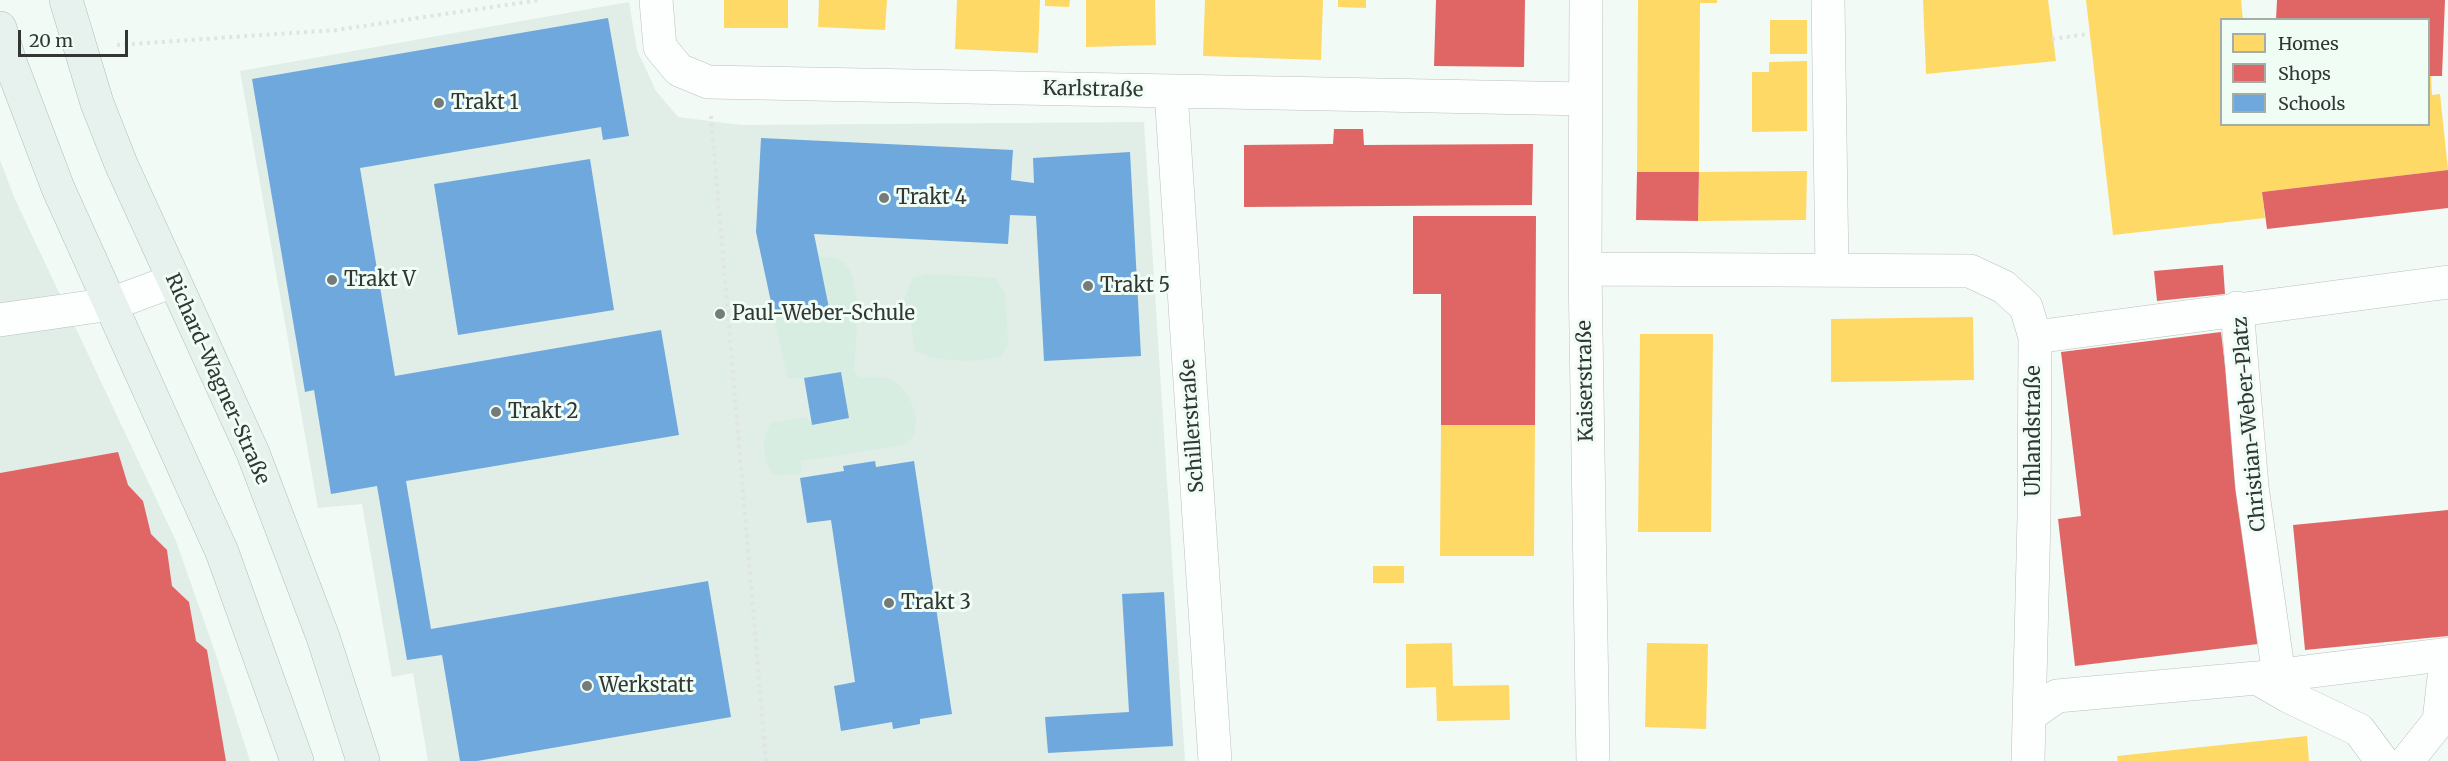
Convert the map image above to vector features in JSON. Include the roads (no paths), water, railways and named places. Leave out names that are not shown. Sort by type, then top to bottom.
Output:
[{"type":"main road","name":"Richard-Wagner-Straße","points":[[66,0],[78,47],[117,154],[253,453],[323,637],[363,761]]},
{"type":"main road","points":[[0,28],[9,59],[58,188],[222,552],[297,761]]},
{"type":"street","name":"Karlstraße","points":[[656,0],[660,47],[679,70],[708,82],[1586,99]]},
{"type":"street","name":"Kaiserstraße","points":[[1586,0],[1584,269],[1593,761]]},
{"type":"street","points":[[1828,0],[1832,270]]},
{"type":"street","name":"Schillerstraße","points":[[1171,92],[1215,761]]},
{"type":"street","name":"Uhlandstraße","points":[[1584,269],[1970,271],[2004,287],[2026,307],[2035,337],[2034,517],[2028,761]]},
{"type":"street","points":[[0,320],[111,304],[173,281]]},
{"type":"street","name":"Christian-Weber-Platz","points":[[2268,677],[2237,308],[2448,282]]},
{"type":"street","points":[[2035,337],[2237,308]]},
{"type":"street","points":[[2030,715],[2057,696],[2268,677],[2448,654]]},
{"type":"street","points":[[2407,761],[2439,721],[2444,677],[2448,670]]},
{"type":"street","points":[[2268,677],[2288,696],[2359,730],[2382,761]]},
{"type":"place","name":"Trakt 1","points":[[439,103]]},
{"type":"place","name":"Trakt 4","points":[[884,198]]},
{"type":"place","name":"Trakt V","points":[[332,280]]},
{"type":"place","name":"Trakt 5","points":[[1088,286]]},
{"type":"place","name":"Paul-Weber-Schule","points":[[720,314]]},
{"type":"place","name":"Trakt 2","points":[[496,412]]},
{"type":"place","name":"Trakt 3","points":[[889,603]]},
{"type":"place","name":"Werkstatt","points":[[587,686]]}]
